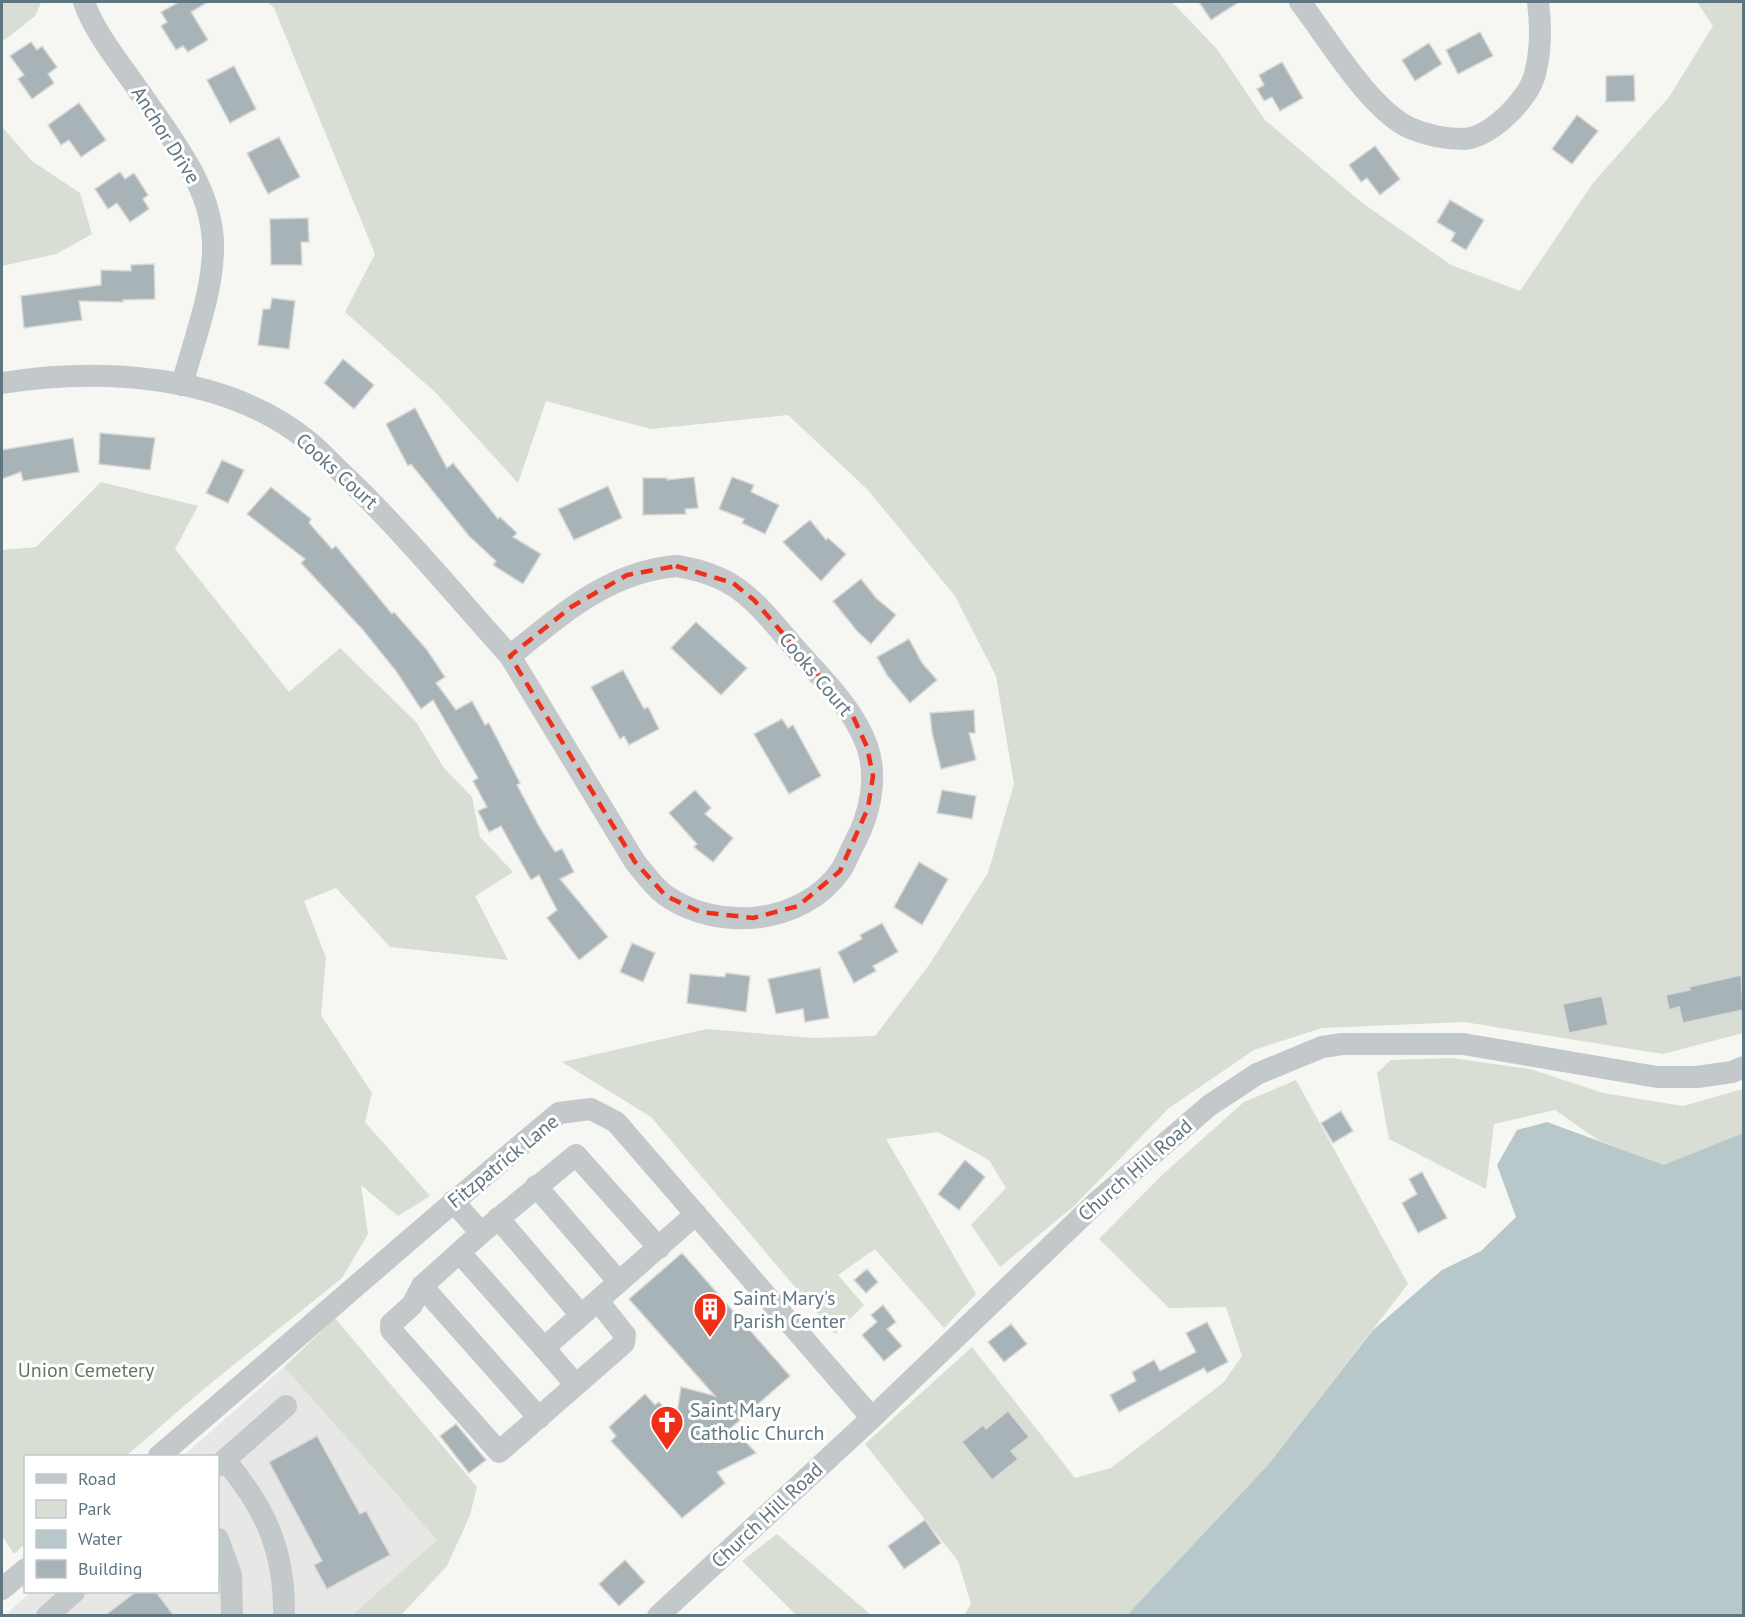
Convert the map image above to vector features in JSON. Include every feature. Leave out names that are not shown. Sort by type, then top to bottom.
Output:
[{"type":"street","name":"Anchor Drive","points":[[84,2],[100,33],[183,155],[199,184],[211,224],[213,252],[182,385]]},
{"type":"street","points":[[1300,2],[1382,107],[1410,128],[1441,137],[1466,139],[1492,127],[1515,109],[1535,76],[1541,25],[1538,2]]},
{"type":"street","name":"Cooks Court","points":[[2,383],[79,376],[152,380],[182,385],[220,394],[257,410],[307,440],[376,506],[510,657],[635,862],[651,883],[666,896],[700,912],[728,918],[753,918],[798,906],[819,892],[840,871],[863,828],[868,808],[873,776],[867,747],[852,714],[754,600],[733,583],[697,569],[676,566],[653,568],[627,575],[571,607],[510,657]]},
{"type":"street","name":"Church Hill Road","points":[[658,1616],[872,1418],[1098,1201],[1210,1105],[1257,1074],[1322,1047],[1342,1044],[1463,1044],[1657,1077],[1698,1077],[1732,1072],[1743,1067]]},
{"type":"street","name":"Fitzpatrick Lane","points":[[160,1455],[453,1201],[559,1113],[591,1108],[616,1122],[872,1418]]},
{"type":"street","points":[[453,1201],[490,1225],[589,1308],[622,1330],[625,1340],[500,1452],[391,1330],[391,1324],[412,1305],[422,1286],[490,1225],[576,1155],[659,1248]]},
{"type":"street","points":[[536,1186],[620,1282]]},
{"type":"street","points":[[544,1348],[696,1214]]},
{"type":"street","points":[[460,1253],[576,1385]]},
{"type":"street","points":[[422,1286],[539,1418]]},
{"type":"street","points":[[284,1616],[285,1583],[276,1544],[264,1515],[244,1482],[221,1463],[286,1406]]},
{"type":"street","points":[[219,1542],[231,1575],[232,1616]]},
{"type":"street","points":[[2,1590],[24,1571]]},
{"type":"street","points":[[46,1616],[73,1593]]},
{"type":"highlighted area","points":[[676,566],[733,583],[754,600],[852,714],[867,747],[873,776],[868,808],[840,871],[798,906],[753,918],[700,912],[666,896],[635,862],[510,656],[571,607],[627,575]]},
{"type":"shaded area","points":[[284,1367],[437,1540],[352,1615],[4,1616],[30,1593],[219,1593],[219,1455],[184,1455]]},
{"type":"green space","points":[[2,2],[41,3],[35,16],[2,42]]},
{"type":"green space","points":[[268,2],[1172,2],[1217,49],[1265,120],[1361,202],[1451,265],[1520,291],[1593,183],[1669,97],[1713,26],[1697,2],[1743,2],[1743,1033],[1663,1054],[1464,1022],[1322,1028],[1254,1050],[1169,1108],[1073,1207],[1000,1267],[971,1225],[1006,1188],[989,1160],[938,1132],[886,1139],[976,1294],[944,1328],[875,1249],[838,1275],[864,1305],[835,1334],[651,1117],[562,1062],[707,1029],[813,1038],[875,1036],[929,965],[988,873],[1014,784],[996,676],[955,596],[868,490],[788,415],[651,429],[546,401],[518,483],[436,393],[345,312],[375,254],[274,8]]},
{"type":"green space","points":[[2,127],[32,161],[80,193],[92,234],[56,254],[2,266]]},
{"type":"green space","name":"Union Cemetery","points":[[101,482],[198,506],[175,549],[289,692],[340,648],[416,722],[444,768],[472,797],[480,837],[513,872],[475,896],[508,960],[390,947],[336,888],[304,901],[326,958],[321,1015],[372,1093],[365,1122],[430,1196],[398,1216],[361,1185],[368,1234],[342,1278],[205,1388],[127,1455],[24,1455],[24,1545],[14,1554],[2,1536],[2,550],[36,547]]},
{"type":"green space","points":[[1451,1058],[1530,1069],[1603,1093],[1683,1106],[1743,1089],[1743,1133],[1664,1166],[1598,1140],[1555,1110],[1494,1124],[1486,1189],[1389,1139],[1377,1073],[1391,1060]]},
{"type":"green space","points":[[1296,1080],[1408,1284],[1267,1466],[1127,1615],[964,1615],[971,1604],[958,1561],[865,1444],[972,1347],[1075,1478],[1111,1468],[1223,1383],[1242,1356],[1226,1307],[1169,1308],[1099,1239],[1162,1175],[1244,1102]]},
{"type":"green space","points":[[335,1318],[477,1487],[470,1515],[447,1566],[401,1615],[352,1615],[437,1540],[284,1367]]},
{"type":"green space","points":[[777,1534],[871,1615],[796,1615],[742,1561]]},
{"type":"water","points":[[1547,1122],[1664,1165],[1743,1133],[1743,1615],[1127,1615],[1267,1466],[1373,1330],[1442,1270],[1481,1251],[1516,1217],[1497,1165],[1517,1130]]},
{"type":"building","points":[[179,2],[208,2],[191,12],[208,40],[188,52],[183,46],[176,50],[161,26],[167,22],[161,12]]},
{"type":"building","points":[[1199,2],[1239,2],[1211,20]]},
{"type":"building","points":[[1480,32],[1493,56],[1458,74],[1446,50]]},
{"type":"building","points":[[31,42],[37,50],[42,46],[57,67],[48,74],[54,83],[32,99],[18,79],[24,75],[10,56]]},
{"type":"building","points":[[1429,43],[1442,64],[1415,81],[1402,60]]},
{"type":"building","points":[[1282,62],[1303,98],[1280,111],[1272,97],[1264,101],[1257,89],[1264,85],[1259,75]]},
{"type":"building","points":[[234,66],[256,109],[230,123],[207,80]]},
{"type":"building","points":[[1634,75],[1635,101],[1606,102],[1606,76]]},
{"type":"building","points":[[79,103],[106,140],[81,157],[69,140],[61,145],[48,125]]},
{"type":"building","points":[[1577,115],[1598,131],[1572,164],[1552,149]]},
{"type":"building","points":[[279,137],[300,177],[268,194],[247,153]]},
{"type":"building","points":[[1375,146],[1400,179],[1380,195],[1367,178],[1361,182],[1349,165]]},
{"type":"building","points":[[120,172],[125,179],[134,173],[148,195],[143,199],[149,209],[130,222],[117,203],[108,209],[95,189]]},
{"type":"building","points":[[1450,200],[1484,220],[1466,250],[1451,241],[1455,233],[1437,222]]},
{"type":"building","points":[[308,218],[309,242],[301,242],[302,265],[271,265],[270,219]]},
{"type":"building","points":[[154,264],[155,299],[123,300],[123,302],[79,301],[82,320],[24,328],[21,296],[101,285],[101,270],[131,271],[131,265]]},
{"type":"building","points":[[272,298],[295,301],[289,349],[258,345],[263,309],[270,309]]},
{"type":"building","points":[[343,359],[374,385],[354,409],[324,383]]},
{"type":"building","points":[[415,408],[447,468],[453,463],[498,519],[500,517],[517,533],[513,537],[541,554],[523,584],[493,565],[496,561],[469,536],[411,464],[408,466],[386,424]]},
{"type":"building","points":[[100,433],[155,438],[150,470],[99,464]]},
{"type":"building","points":[[73,438],[79,472],[23,481],[21,472],[2,479],[2,450]]},
{"type":"building","points":[[222,460],[244,470],[228,503],[206,493]]},
{"type":"building","points":[[694,477],[698,508],[685,509],[686,514],[643,515],[643,478],[667,478],[667,480]]},
{"type":"building","points":[[732,477],[754,485],[751,492],[779,505],[765,534],[742,523],[744,519],[719,509]]},
{"type":"building","points":[[608,486],[622,518],[574,540],[558,509]]},
{"type":"building","points":[[271,487],[311,519],[309,523],[332,549],[336,546],[392,614],[394,612],[427,650],[445,677],[436,683],[456,710],[472,701],[485,725],[489,723],[520,783],[517,785],[540,828],[555,852],[562,849],[574,872],[560,879],[608,937],[579,960],[547,918],[557,910],[539,875],[531,880],[501,826],[489,832],[478,811],[487,807],[473,781],[478,778],[433,700],[421,709],[396,671],[363,630],[301,563],[305,559],[247,514]]},
{"type":"building","points":[[810,520],[826,540],[828,538],[846,554],[821,581],[783,542]]},
{"type":"building","points":[[861,579],[876,598],[896,615],[871,644],[857,631],[833,601]]},
{"type":"building","points":[[696,622],[747,668],[721,695],[671,648]]},
{"type":"building","points":[[909,639],[922,663],[937,680],[910,703],[887,675],[877,657]]},
{"type":"building","points":[[623,670],[644,709],[648,707],[659,729],[629,745],[624,736],[620,739],[591,687]]},
{"type":"building","points":[[974,710],[975,733],[969,733],[976,760],[941,769],[930,713]]},
{"type":"building","points":[[782,719],[788,728],[793,725],[821,776],[789,794],[754,734]]},
{"type":"building","points":[[695,790],[711,808],[705,814],[733,838],[713,862],[694,847],[697,844],[669,813]]},
{"type":"building","points":[[942,790],[976,796],[972,819],[937,813]]},
{"type":"building","points":[[919,862],[948,879],[922,925],[894,907]]},
{"type":"building","points":[[882,923],[898,952],[873,966],[876,971],[854,983],[838,952],[862,939],[860,935]]},
{"type":"building","points":[[632,943],[655,953],[643,982],[620,972]]},
{"type":"building","points":[[820,968],[829,1018],[805,1022],[803,1009],[776,1014],[768,979]]},
{"type":"building","points":[[726,973],[750,976],[746,1012],[687,1003],[690,974],[725,977]]},
{"type":"building","points":[[1741,975],[1743,1010],[1683,1023],[1679,1007],[1669,1010],[1666,995],[1690,990],[1689,987]]},
{"type":"building","points":[[1602,996],[1608,1025],[1569,1033],[1563,1004]]},
{"type":"building","points":[[1341,1111],[1353,1131],[1333,1143],[1321,1123]]},
{"type":"building","points":[[965,1160],[985,1177],[959,1210],[938,1194]]},
{"type":"building","points":[[1422,1172],[1447,1218],[1418,1233],[1402,1203],[1417,1194],[1409,1179]]},
{"type":"building","points":[[682,1253],[790,1376],[732,1427],[756,1453],[717,1472],[725,1483],[682,1518],[611,1441],[616,1436],[609,1427],[645,1394],[655,1405],[659,1402],[676,1421],[681,1387],[715,1396],[629,1299]]},
{"type":"building","points":[[867,1269],[878,1282],[866,1293],[854,1280]]},
{"type":"building","points":[[883,1305],[896,1322],[887,1329],[902,1346],[884,1361],[862,1335],[877,1322],[871,1315]]},
{"type":"building","points":[[1207,1322],[1228,1362],[1207,1373],[1204,1368],[1119,1412],[1110,1395],[1136,1381],[1132,1372],[1154,1360],[1160,1371],[1196,1352],[1186,1333]]},
{"type":"building","points":[[1011,1324],[1027,1344],[1004,1362],[988,1342]]},
{"type":"building","points":[[1008,1411],[1029,1437],[1011,1451],[1018,1459],[992,1480],[962,1442],[983,1425],[986,1429]]},
{"type":"building","points":[[456,1424],[486,1460],[469,1473],[440,1436]]},
{"type":"building","points":[[317,1436],[360,1514],[366,1511],[390,1555],[327,1589],[314,1565],[322,1561],[269,1462]]},
{"type":"building","points":[[925,1520],[941,1543],[904,1569],[888,1546]]},
{"type":"building","points":[[625,1560],[645,1582],[619,1606],[599,1584]]},
{"type":"building","points":[[135,1593],[157,1593],[174,1616],[104,1616]]},
{"type":"place","name":"Saint Mary's Parish Center","points":[[710,1338]]},
{"type":"place","name":"Saint Mary Catholic Church","points":[[667,1451]]}]
